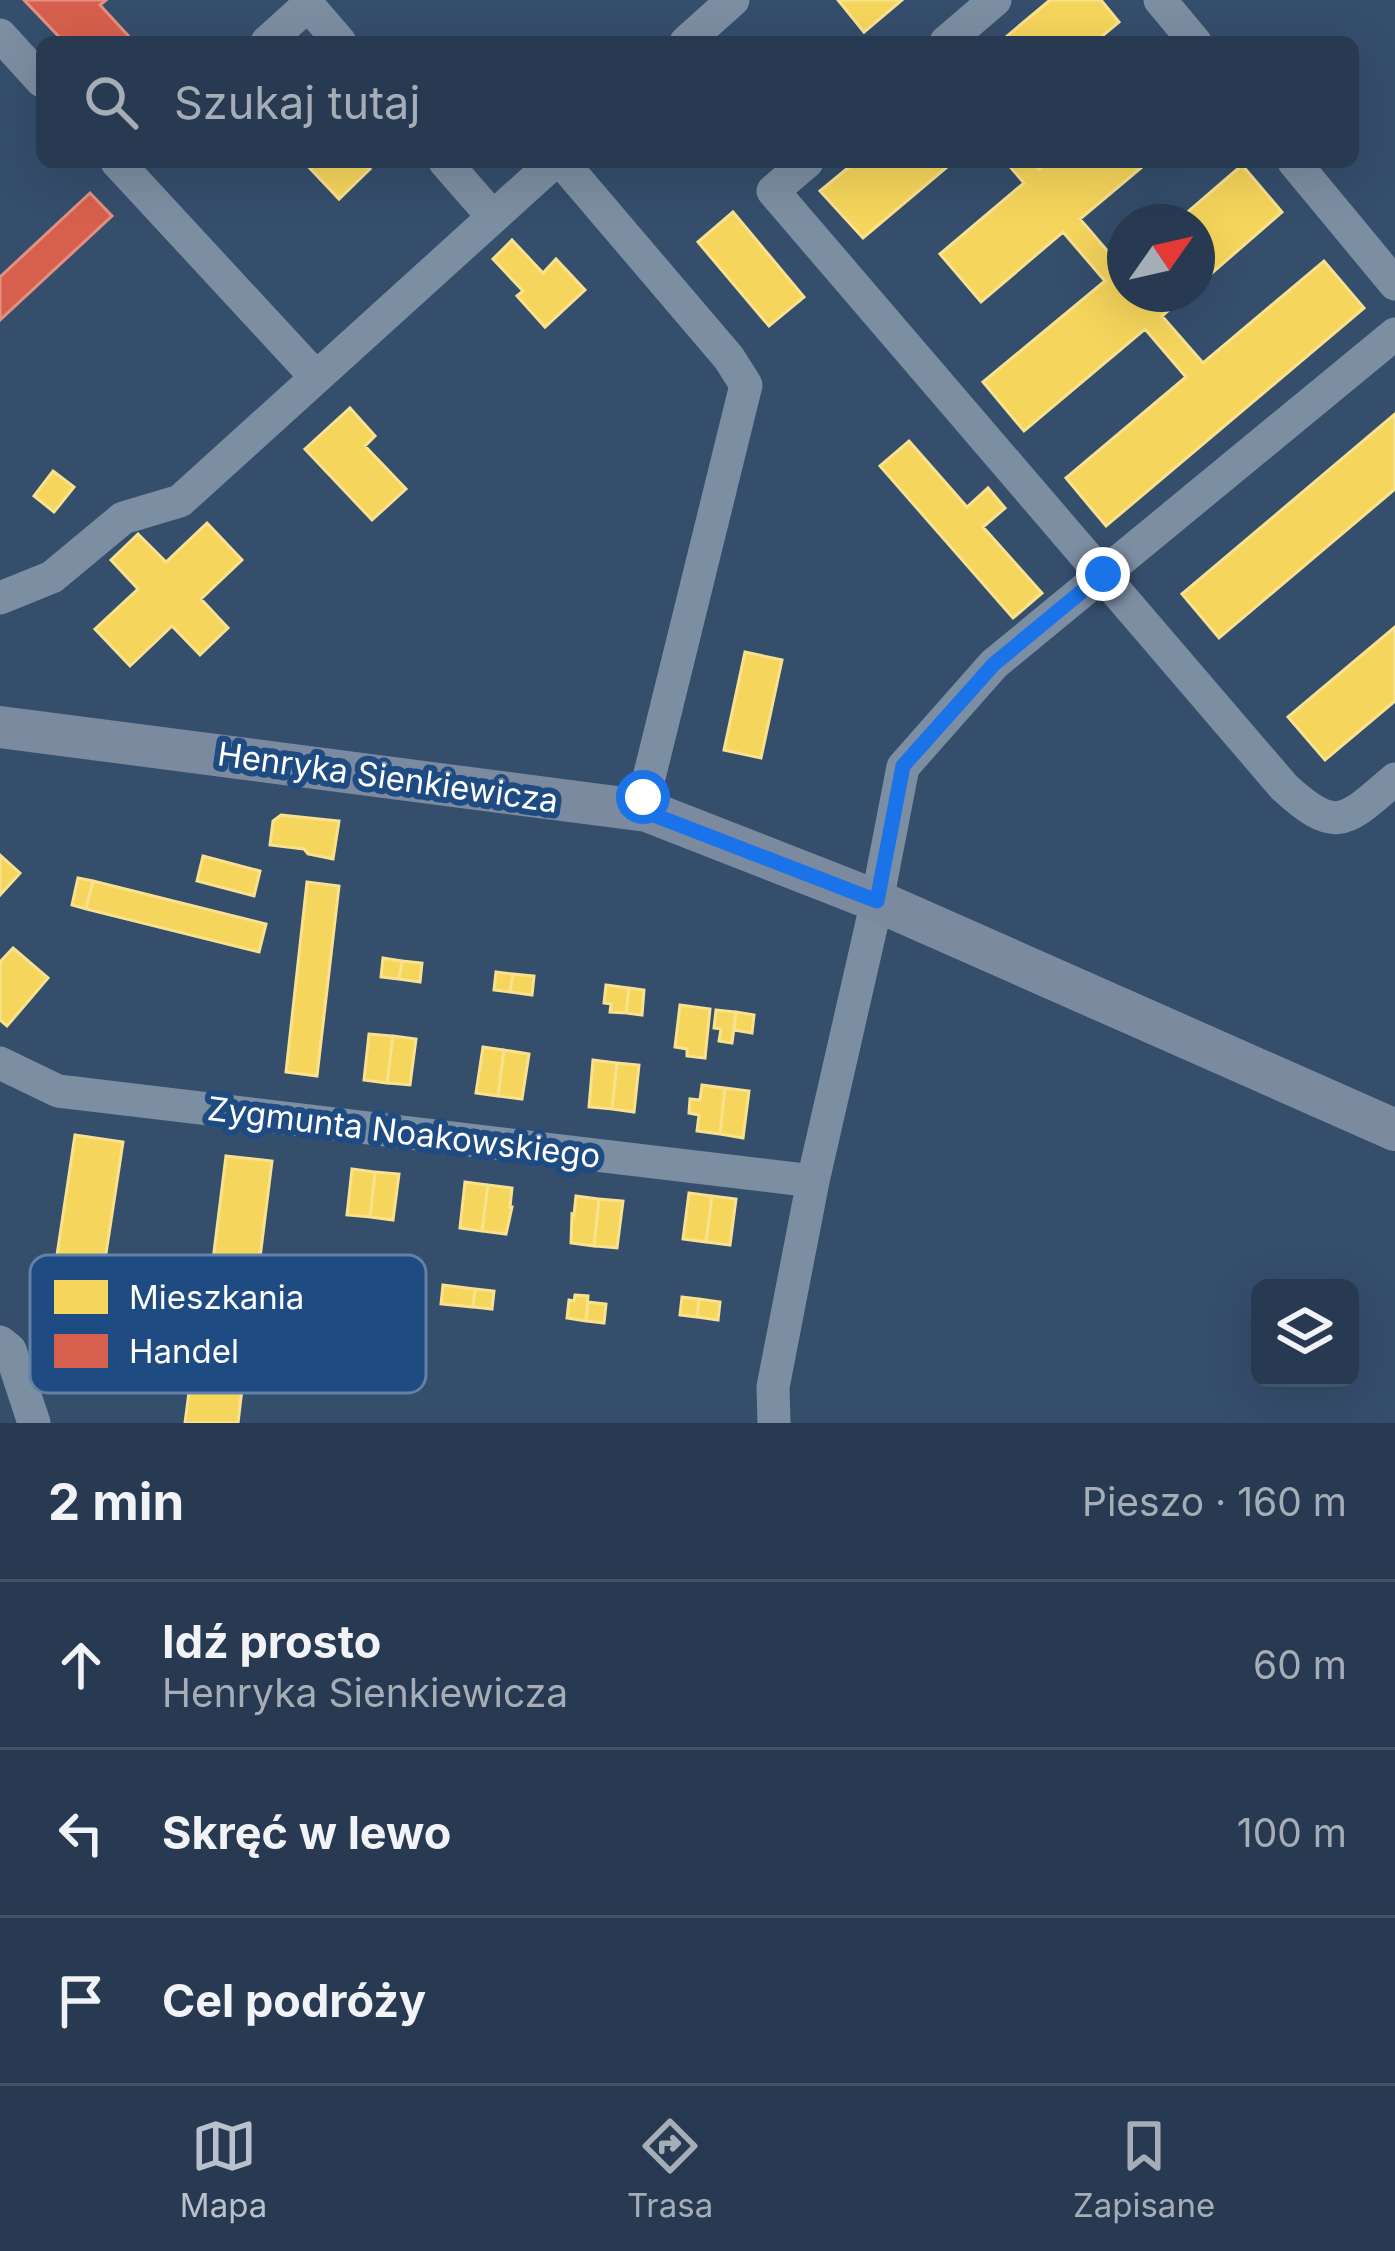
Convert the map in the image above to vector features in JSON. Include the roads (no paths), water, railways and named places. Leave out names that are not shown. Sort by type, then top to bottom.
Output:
[{"type":"main road","name":"Henryka Sienkiewicza","points":[[0,727],[641,810],[877,901],[1395,1130]]},
{"type":"street","points":[[953,36],[995,0]]},
{"type":"street","points":[[1160,0],[1190,36]]},
{"type":"street","points":[[274,36],[310,3],[335,36]]},
{"type":"street","points":[[691,36],[714,6]]},
{"type":"street","points":[[0,35],[36,74]]},
{"type":"street","points":[[129,168],[315,376]]},
{"type":"street","points":[[450,168],[493,217]]},
{"type":"street","points":[[0,598],[52,577],[123,518],[180,501],[551,168]]},
{"type":"street","points":[[563,168],[729,358],[746,385],[641,810]]},
{"type":"street","points":[[800,168],[773,191],[1284,787],[1310,811],[1324,818],[1342,818],[1354,814],[1395,779]]},
{"type":"street","points":[[1299,168],[1395,284]]},
{"type":"street","points":[[774,1423],[773,1387],[813,1180],[903,766],[994,664],[1395,334]]},
{"type":"street","name":"Zygmunta Noakowskiego","points":[[0,1063],[58,1090],[813,1180]]},
{"type":"street","points":[[0,1342],[10,1350],[34,1423]]}]
